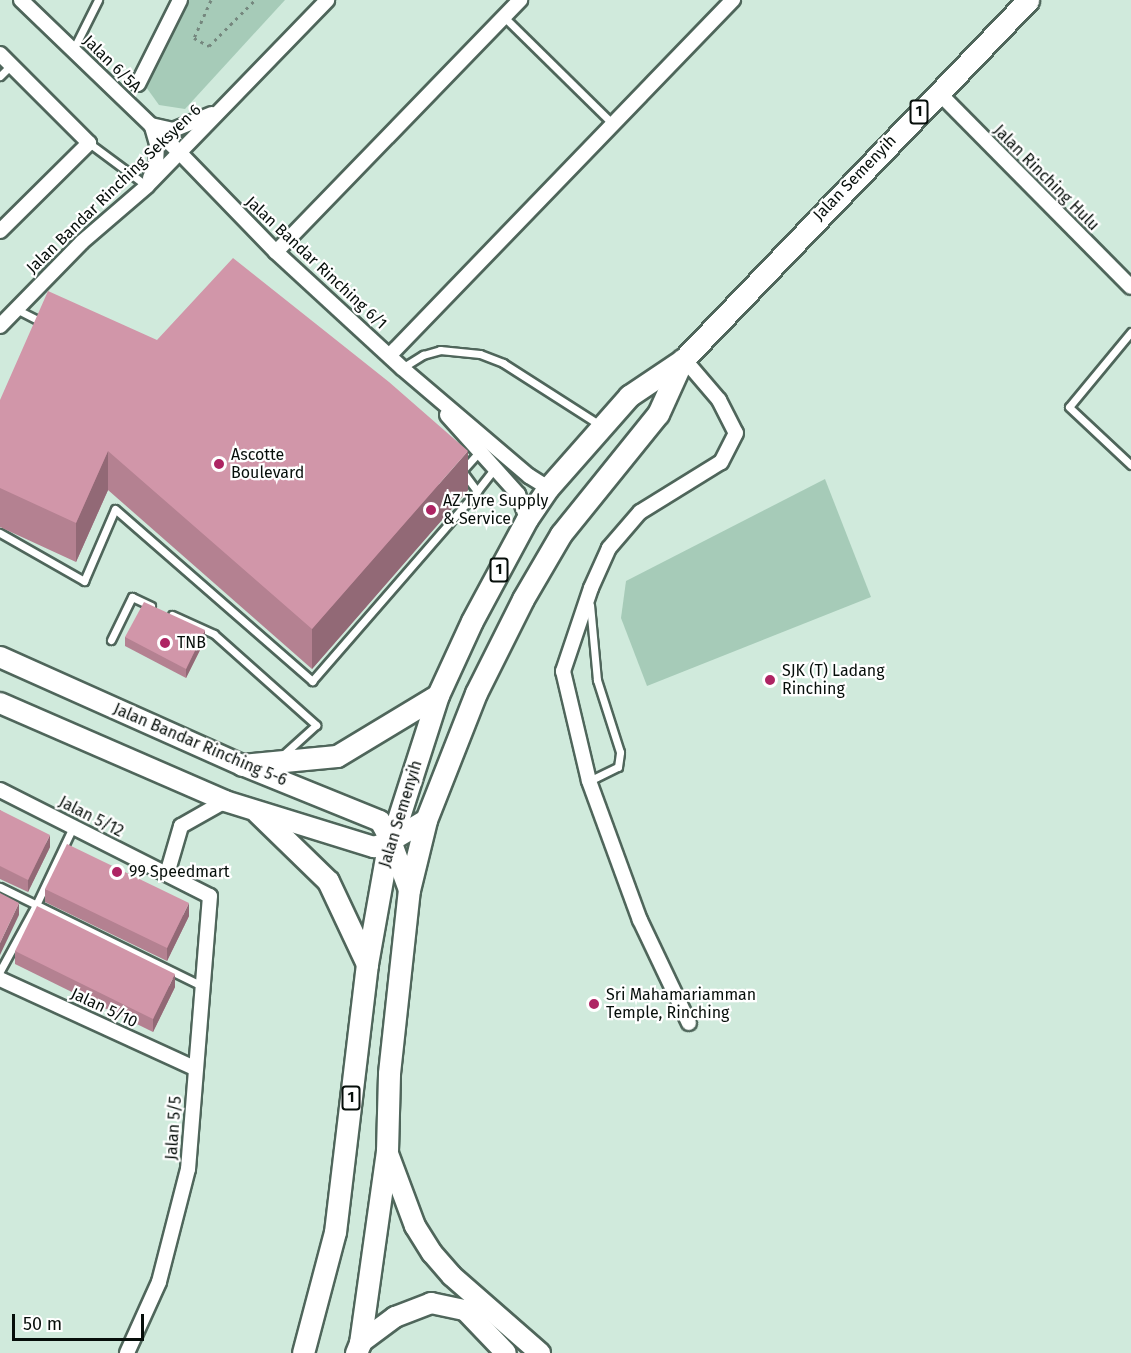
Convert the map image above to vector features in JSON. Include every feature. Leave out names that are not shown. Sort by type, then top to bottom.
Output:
[{"type":"main road","name":"Jalan Semenyih","points":[[303,1353],[335,1232],[367,964],[391,841],[438,695],[472,621],[527,519],[548,488],[602,426],[629,396],[684,359],[1028,0]]},
{"type":"main road","name":"Jalan Semenyih","points":[[358,1348],[387,1151],[389,1073],[409,890],[426,820],[476,693],[523,599],[561,534],[658,414],[684,359]]},
{"type":"main road","points":[[242,765],[337,756],[438,695]]},
{"type":"main road","points":[[257,812],[328,881],[367,964]]},
{"type":"street","name":"Jalan 6/5A","points":[[21,0],[180,153]]},
{"type":"street","points":[[138,84],[180,0]]},
{"type":"street","name":"Jalan Bandar Rinching Seksyen 6","points":[[0,326],[82,242],[147,186],[327,0]]},
{"type":"street","points":[[276,252],[520,0]]},
{"type":"street","points":[[390,355],[733,0]]},
{"type":"street","points":[[0,54],[89,143],[0,231]]},
{"type":"street","name":"Jalan Rinching Hulu","points":[[938,92],[1131,287]]},
{"type":"street","points":[[147,186],[156,164],[157,144],[152,125],[173,130],[223,107]]},
{"type":"street","name":"Jalan Bandar Rinching 6/1","points":[[180,153],[276,252],[402,368],[529,476],[548,488]]},
{"type":"street","points":[[684,359],[719,400],[736,433],[721,462],[640,512],[609,548],[589,595],[563,670],[589,782],[640,920],[689,1023]]},
{"type":"street","name":"Jalan Bandar Rinching 6/1","points":[[434,394],[448,417],[518,494],[527,519]]},
{"type":"street","name":"Jalan Bandar Rinching 5-6","points":[[0,657],[242,765],[380,821],[391,841],[409,890]]},
{"type":"street","points":[[0,703],[225,801],[374,847],[391,841],[426,820]]},
{"type":"street","name":"Jalan 5/12","points":[[0,790],[210,896]]},
{"type":"street","points":[[167,874],[181,826],[225,801]]},
{"type":"street","name":"Jalan 5/5","points":[[127,1353],[159,1282],[188,1169],[194,1068],[210,896]]},
{"type":"street","name":"Jalan 5/10","points":[[0,979],[194,1068]]},
{"type":"street","points":[[387,1151],[415,1226],[432,1253],[453,1276],[540,1353]]},
{"type":"street","points":[[358,1348],[395,1317],[431,1303],[465,1310],[506,1353]]},
{"type":"lane","points":[[73,50],[98,0]]},
{"type":"lane","points":[[504,17],[614,124]]},
{"type":"lane","points":[[0,76],[11,64]]},
{"type":"lane","points":[[89,143],[147,186]]},
{"type":"lane","points":[[16,309],[39,322],[56,328]]},
{"type":"lane","points":[[34,332],[39,322]]},
{"type":"lane","points":[[1131,332],[1069,407],[1131,465]]},
{"type":"lane","points":[[402,368],[423,356],[440,350],[480,354],[503,363],[602,426]]},
{"type":"lane","points":[[462,471],[480,451]]},
{"type":"lane","points":[[454,465],[462,471],[477,491]]},
{"type":"lane","points":[[0,533],[84,581],[115,509],[312,681],[495,468]]},
{"type":"lane","points":[[589,595],[597,680],[620,752],[618,767],[589,782]]},
{"type":"lane","points":[[111,640],[132,597],[214,634],[316,725],[275,762]]},
{"type":"lane","points":[[0,971],[36,905],[73,827]]},
{"type":"lane","points":[[0,887],[203,986]]},
{"type":"path","points":[[211,0],[194,38],[209,46],[255,0]]},
{"type":"green space","points":[[188,0],[285,0],[185,109],[159,105],[146,87]]},
{"type":"green space","points":[[825,479],[871,597],[647,686],[621,618],[626,581]]},
{"type":"building","name":"Ascotte Boulevard","points":[[233,258],[389,382],[468,451],[312,629],[108,451],[76,523],[0,488],[0,400],[48,291],[157,340]]},
{"type":"building","name":"TNB","points":[[144,602],[205,630],[186,669],[125,637]]},
{"type":"building","points":[[0,810],[50,835],[28,880],[0,866]]},
{"type":"building","points":[[67,844],[189,903],[167,948],[45,889]]},
{"type":"building","points":[[0,893],[19,903],[0,943]]},
{"type":"building","points":[[37,906],[175,974],[153,1019],[15,951]]},
{"type":"place","name":"Ascotte Boulevard","points":[[219,464]]},
{"type":"place","name":"AZ Tyre Supply & Service","points":[[431,510]]},
{"type":"place","name":"TNB","points":[[165,643]]},
{"type":"place","name":"SJK (T) Ladang Rinching","points":[[770,680]]},
{"type":"place","name":"99 Speedmart","points":[[117,872]]},
{"type":"place","name":"Sri Mahamariamman Temple, Rinching","points":[[594,1004]]}]
